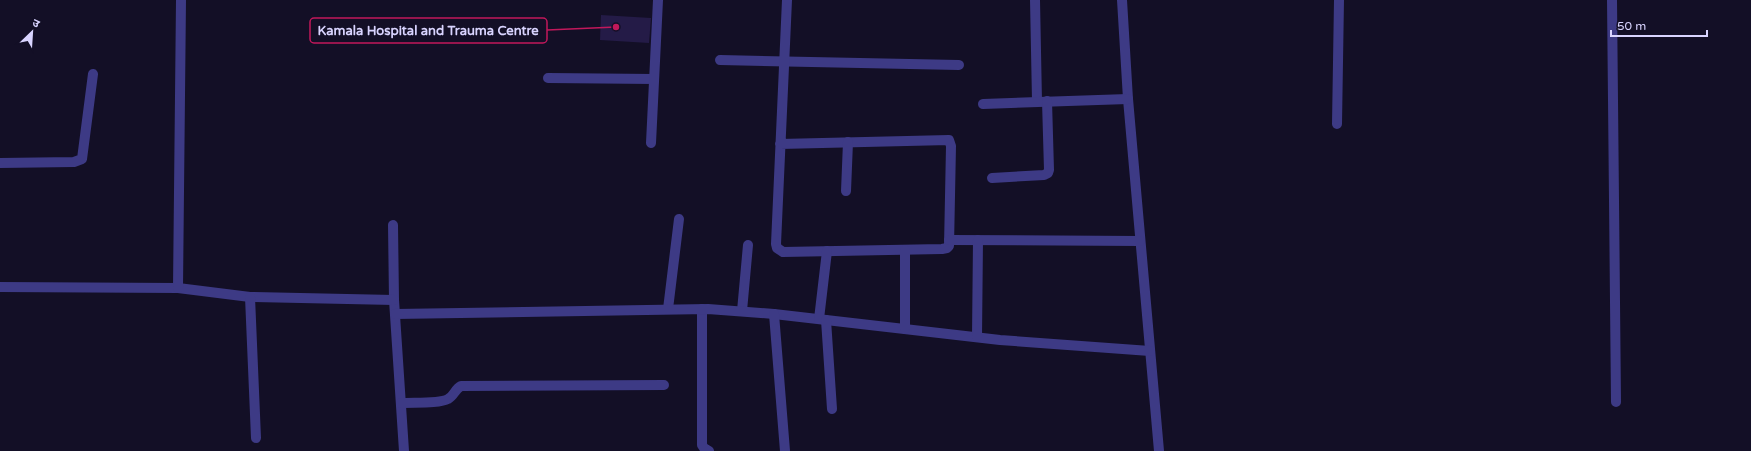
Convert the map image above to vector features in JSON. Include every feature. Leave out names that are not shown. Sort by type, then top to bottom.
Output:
[{"type":"street","points":[[178,288],[181,0]]},
{"type":"street","points":[[651,143],[658,0]]},
{"type":"street","points":[[780,144],[948,140],[951,146],[949,246],[942,249],[783,252],[777,248],[780,144],[787,0]]},
{"type":"street","points":[[992,178],[1044,175],[1048,173],[1049,170],[1042,101],[1035,0]]},
{"type":"street","points":[[1122,0],[1128,100],[1159,451]]},
{"type":"street","points":[[1336,124],[1339,0]]},
{"type":"street","points":[[1612,0],[1616,402]]},
{"type":"street","points":[[720,60],[959,65]]},
{"type":"street","points":[[0,163],[74,162],[82,159],[93,74]]},
{"type":"street","points":[[548,78],[654,79]]},
{"type":"street","points":[[983,104],[1042,101],[1128,100]]},
{"type":"street","points":[[846,191],[848,142]]},
{"type":"street","points":[[668,309],[679,219]]},
{"type":"street","points":[[393,224],[394,300],[404,451]]},
{"type":"street","points":[[949,240],[1140,241]]},
{"type":"street","points":[[977,337],[978,240]]},
{"type":"street","points":[[742,311],[748,245]]},
{"type":"street","points":[[905,329],[906,250]]},
{"type":"street","points":[[827,251],[823,320],[832,409]]},
{"type":"street","points":[[0,287],[178,288],[250,297],[394,300]]},
{"type":"street","points":[[250,297],[256,438]]},
{"type":"street","points":[[395,314],[702,308],[774,314],[977,337],[1150,351]]},
{"type":"street","points":[[702,308],[702,444],[704,448],[709,451]]},
{"type":"street","points":[[774,314],[785,451]]},
{"type":"street","points":[[401,403],[443,401],[451,397],[461,386],[664,385]]},
{"type":"building","points":[[601,15],[651,18],[649,43],[600,40]]},
{"type":"place","name":"Kamala Hospital and Trauma Centre","points":[[616,27]]}]
